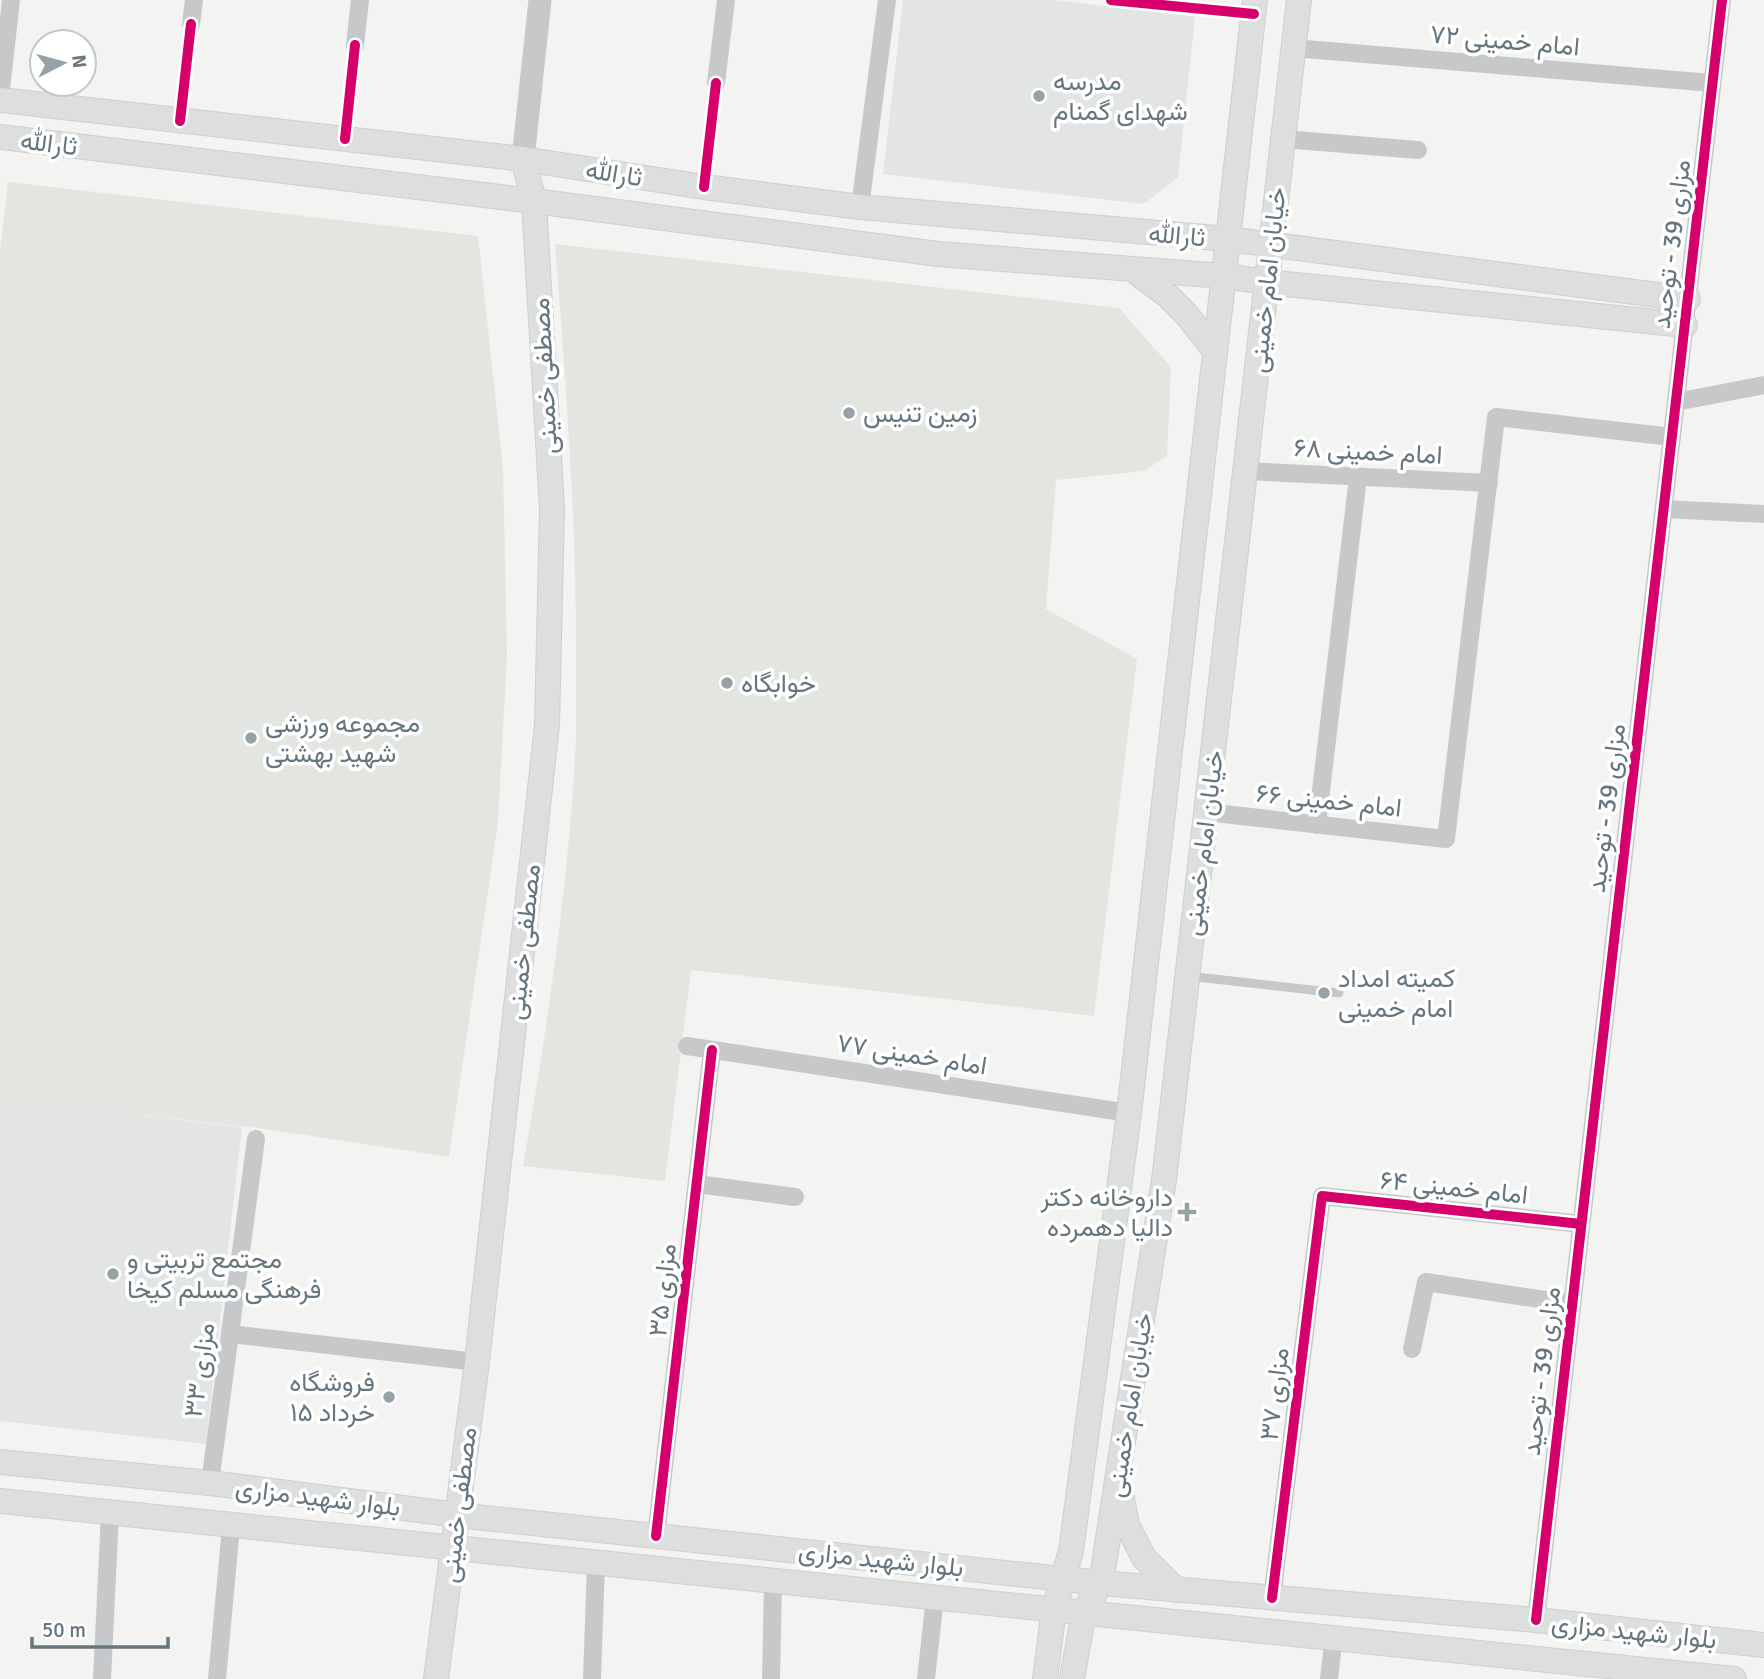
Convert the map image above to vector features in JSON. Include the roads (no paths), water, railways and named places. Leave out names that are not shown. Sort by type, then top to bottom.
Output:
[{"type":"main road","name":"خیابان امام خمینی","points":[[1045,1679],[1054,1609],[1071,1551],[1129,1113],[1255,0]]},
{"type":"main road","name":"خیابان امام خمینی","points":[[1072,1679],[1084,1612],[1101,1583],[1164,1180],[1299,0]]},
{"type":"main road","name":"ثارالله","points":[[0,99],[523,159],[704,187],[860,207],[1228,239],[1271,246]]},
{"type":"main road","name":"ثارالله","points":[[0,137],[534,201],[938,254],[1132,268],[1267,282]]},
{"type":"main road","name":"مصطفی خمینی","points":[[436,1679],[477,1362],[547,725],[552,509],[534,201],[523,159]]},
{"type":"main road","points":[[1271,246],[1688,299]]},
{"type":"main road","points":[[1132,268],[1168,296],[1216,351]]},
{"type":"main road","points":[[1267,282],[1685,325]]},
{"type":"main road","name":"بلوار شهید مزاری","points":[[0,1462],[210,1483],[457,1515],[1101,1583],[1536,1620],[1764,1645]]},
{"type":"main road","points":[[1118,1475],[1127,1525],[1144,1558],[1176,1590]]},
{"type":"main road","name":"بلوار شهید مزاری","points":[[0,1501],[773,1583],[1334,1636],[1734,1679]]},
{"type":"street","points":[[0,99],[11,0]]},
{"type":"street","points":[[191,24],[194,0]]},
{"type":"street","points":[[355,45],[360,0]]},
{"type":"street","points":[[523,159],[540,0]]},
{"type":"street","points":[[716,83],[726,0]]},
{"type":"street","points":[[860,207],[887,0]]},
{"type":"street","name":"مزاری 39 - توحید","points":[[1536,1620],[1722,0]]},
{"type":"street","name":"امام خمینی ۷۲","points":[[1293,48],[1712,83]]},
{"type":"street","points":[[1283,139],[1418,150]]},
{"type":"street","points":[[1676,402],[1764,385]]},
{"type":"street","points":[[1489,483],[1496,417],[1671,437]]},
{"type":"street","name":"امام خمینی ۶۸","points":[[1245,471],[1489,483]]},
{"type":"street","points":[[1317,825],[1358,477]]},
{"type":"street","name":"امام خمینی ۶۶","points":[[1206,812],[1446,839],[1489,483]]},
{"type":"street","points":[[1664,509],[1764,514]]},
{"type":"street","name":"امام خمینی ۷۷","points":[[687,1046],[1129,1113]]},
{"type":"street","name":"مزاری ۳۵","points":[[656,1536],[712,1050]]},
{"type":"street","name":"مزاری ۳۳","points":[[210,1483],[256,1139]]},
{"type":"street","points":[[696,1184],[795,1197]]},
{"type":"street","name":"امام خمینی ۶۴","points":[[1322,1196],[1581,1224]]},
{"type":"street","name":"مزاری ۳۷","points":[[1272,1598],[1322,1196]]},
{"type":"street","points":[[1412,1349],[1426,1282],[1572,1304]]},
{"type":"street","points":[[230,1334],[477,1362]]},
{"type":"street","points":[[102,1679],[110,1513]]},
{"type":"street","points":[[217,1679],[231,1527]]},
{"type":"street","points":[[592,1679],[596,1563]]},
{"type":"street","points":[[771,1679],[773,1583]]},
{"type":"street","points":[[926,1679],[935,1597]]},
{"type":"street","points":[[1329,1679],[1334,1636]]},
{"type":"lane","points":[[1187,976],[1339,993]]},
{"type":"place","name":"مدرسه شهدای گمنام","points":[[1039,96]]},
{"type":"place","name":"زمین تنیس","points":[[849,413]]},
{"type":"place","name":"خوابگاه","points":[[727,683]]},
{"type":"place","name":"مجموعه ورزشی شهید بهشتی","points":[[251,738]]},
{"type":"place","name":"کمیته امداد امام خمینی","points":[[1324,993]]},
{"type":"place","name":"داروخانه دکتر دالیا دهمرده","points":[[1187,1212]]},
{"type":"place","name":"مجتمع تربیتی و فرهنگی مسلم کیخا","points":[[113,1274]]},
{"type":"place","name":"فروشگاه ۱۵ خرداد","points":[[389,1397]]}]
